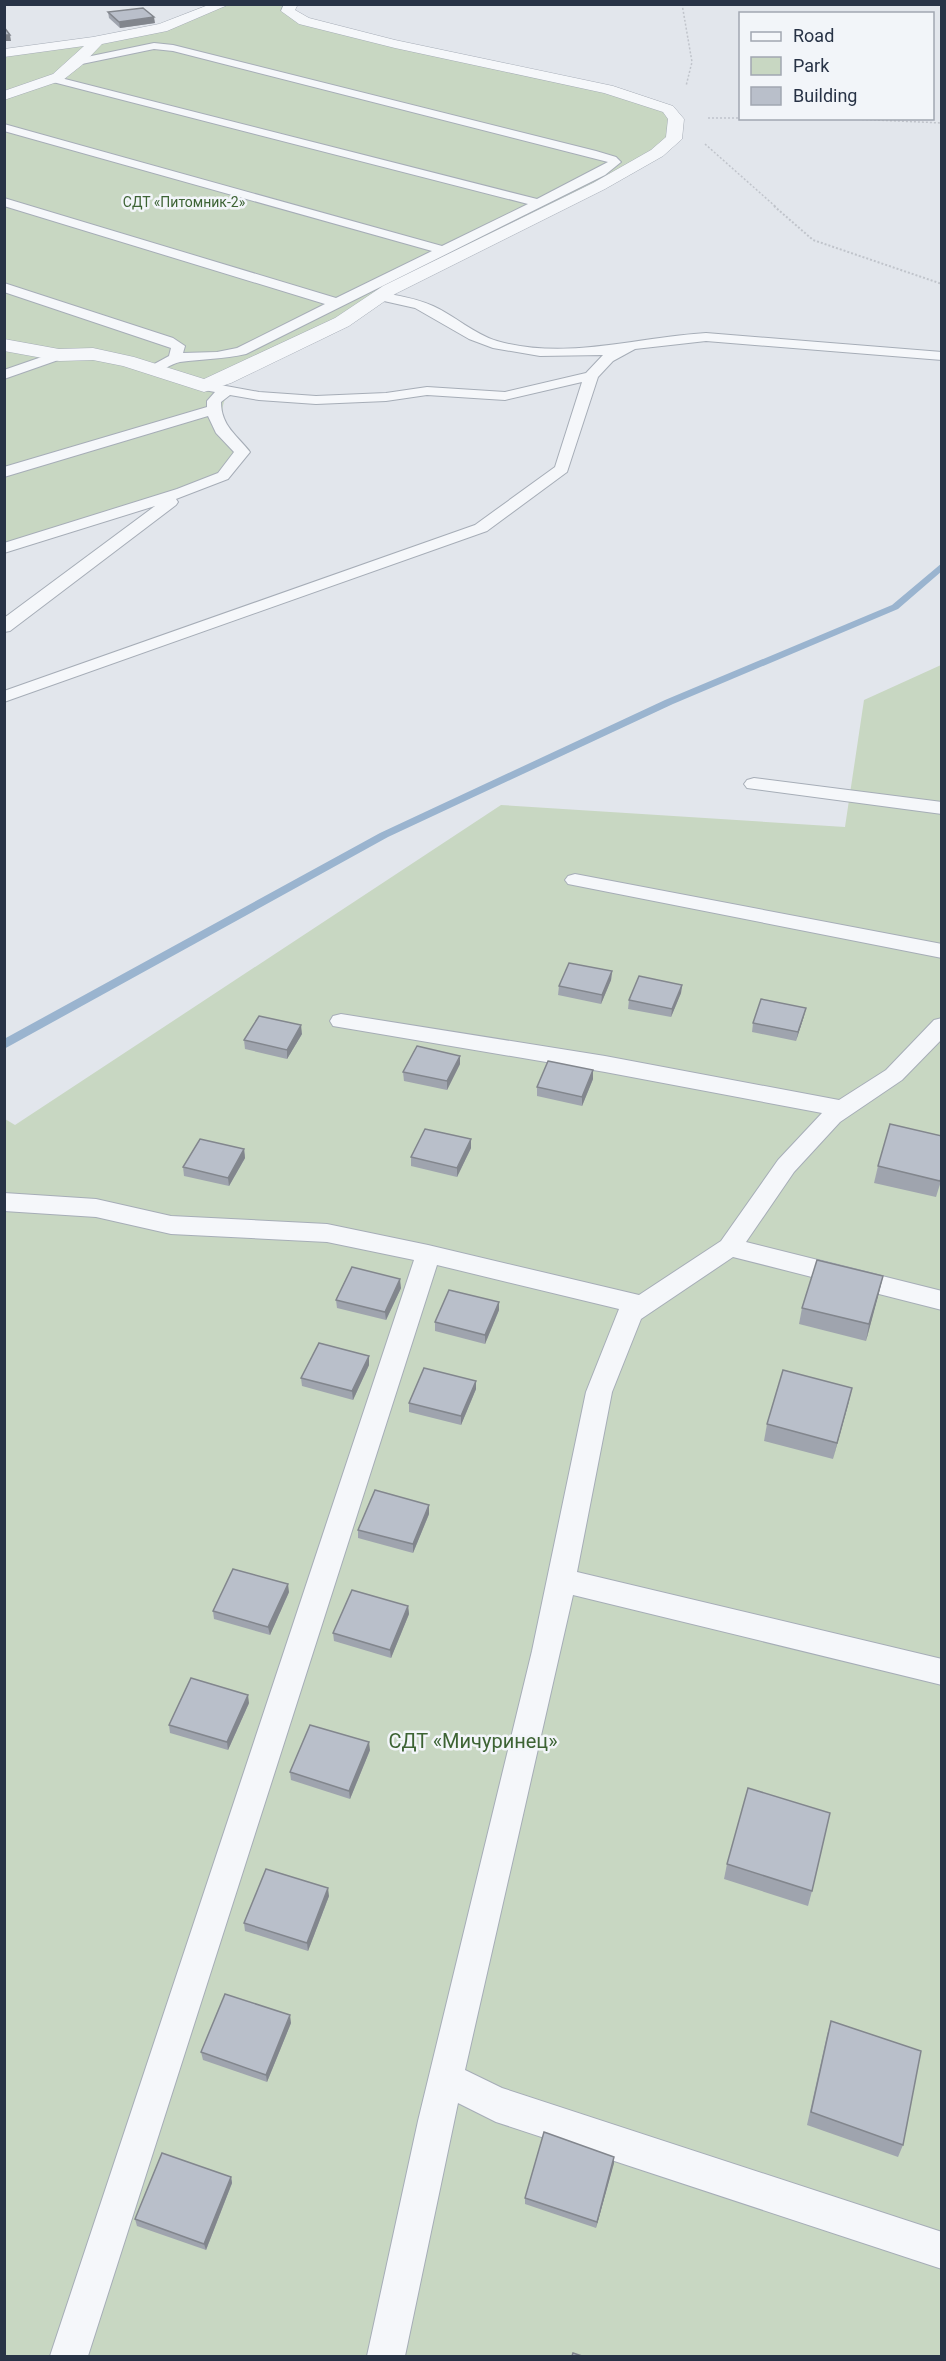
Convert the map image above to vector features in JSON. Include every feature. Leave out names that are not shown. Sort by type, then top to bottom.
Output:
[{"type":"street","points":[[4,52],[93,41],[162,27],[224,4]]},
{"type":"street","points":[[4,345],[59,355],[93,354],[154,368],[204,386],[224,379],[342,322],[380,296],[599,186],[657,153],[674,139],[676,119],[668,109],[608,89],[395,44],[304,21],[288,11],[291,4]]},
{"type":"street","points":[[4,96],[53,79],[77,62],[96,42],[93,41]]},
{"type":"lane","points":[[77,62],[154,46],[173,48],[592,153],[615,162],[601,172],[241,351],[217,356],[175,358],[154,368]]},
{"type":"lane","points":[[53,79],[539,203]]},
{"type":"lane","points":[[4,127],[442,250]]},
{"type":"lane","points":[[4,202],[337,303]]},
{"type":"lane","points":[[4,287],[168,341],[178,346],[175,358]]},
{"type":"lane","points":[[380,296],[421,305],[493,344],[567,352],[624,349]]},
{"type":"lane","points":[[4,697],[481,528],[562,469],[591,376],[608,358],[631,345],[670,339],[706,337],[942,356]]},
{"type":"lane","points":[[4,375],[59,355]]},
{"type":"lane","points":[[204,386],[226,391],[316,400],[386,397],[427,391],[505,396],[591,376]]},
{"type":"lane","points":[[4,548],[183,492],[223,476],[242,452],[221,430],[213,410],[214,401],[226,391]]},
{"type":"lane","points":[[4,472],[213,410]]},
{"type":"lane","points":[[4,627],[183,492]]},
{"type":"lane","points":[[754,784],[942,808]]},
{"type":"lane","points":[[575,880],[942,951]]},
{"type":"lane","points":[[341,1021],[605,1064],[843,1109]]},
{"type":"lane","points":[[386,2356],[446,2079],[547,1651],[599,1392],[630,1313],[730,1247],[786,1166],[832,1116],[894,1075],[942,1025]]},
{"type":"lane","points":[[4,1202],[96,1208],[171,1225],[327,1233],[428,1254],[642,1305]]},
{"type":"lane","points":[[730,1247],[942,1301]]},
{"type":"lane","points":[[69,2356],[428,1254]]},
{"type":"lane","points":[[561,1580],[942,1672]]},
{"type":"lane","points":[[446,2079],[496,2104],[942,2251]]},
{"type":"path","points":[[676,119],[692,62],[682,4]]},
{"type":"path","points":[[676,119],[739,118]]},
{"type":"path","points":[[676,119],[813,240],[942,284]]},
{"type":"path","points":[[875,120],[942,123]]},
{"type":"green space","name":"СДТ «Питомник-2»","points":[[287,4],[289,15],[648,103],[672,117],[670,138],[652,153],[338,321],[199,386],[228,394],[222,411],[224,418],[232,432],[250,450],[227,479],[5,551],[5,98],[32,89],[100,42],[229,5]]},
{"type":"green space","points":[[92,42],[57,77],[5,95],[4,54]]},
{"type":"green space","name":"СДТ «Мичуринец»","points":[[941,665],[941,2356],[5,2356],[5,1119],[15,1125],[501,805],[845,827],[864,700]]},
{"type":"building","points":[[143,8],[154,17],[119,22],[108,12]]},
{"type":"building","points":[[4,27],[10,35],[4,35]]},
{"type":"building","points":[[569,963],[612,971],[602,995],[559,986]]},
{"type":"building","points":[[639,976],[682,985],[672,1009],[629,1000]]},
{"type":"building","points":[[761,999],[806,1008],[798,1032],[753,1023]]},
{"type":"building","points":[[259,1016],[301,1025],[287,1050],[244,1040]]},
{"type":"building","points":[[417,1046],[460,1056],[447,1081],[403,1072]]},
{"type":"building","points":[[548,1061],[593,1070],[582,1097],[537,1087]]},
{"type":"building","points":[[890,1124],[942,1136],[940,1181],[878,1166]]},
{"type":"building","points":[[425,1129],[471,1139],[457,1168],[411,1157]]},
{"type":"building","points":[[200,1139],[244,1149],[228,1178],[183,1167]]},
{"type":"building","points":[[817,1260],[883,1276],[869,1324],[802,1308]]},
{"type":"building","points":[[352,1267],[400,1279],[385,1312],[336,1300]]},
{"type":"building","points":[[449,1290],[499,1302],[485,1335],[435,1322]]},
{"type":"building","points":[[319,1343],[369,1356],[352,1391],[301,1378]]},
{"type":"building","points":[[424,1368],[476,1381],[461,1416],[409,1403]]},
{"type":"building","points":[[783,1370],[852,1388],[837,1443],[767,1424]]},
{"type":"building","points":[[375,1490],[429,1505],[413,1544],[358,1530]]},
{"type":"building","points":[[233,1569],[288,1584],[268,1627],[213,1611]]},
{"type":"building","points":[[352,1590],[408,1606],[390,1650],[333,1633]]},
{"type":"building","points":[[191,1678],[248,1695],[227,1742],[169,1725]]},
{"type":"building","points":[[310,1725],[369,1742],[349,1791],[290,1772]]},
{"type":"building","points":[[748,1788],[830,1813],[812,1891],[727,1864]]},
{"type":"building","points":[[266,1869],[328,1888],[307,1943],[244,1923]]},
{"type":"building","points":[[225,1994],[290,2015],[266,2075],[201,2052]]},
{"type":"building","points":[[831,2021],[921,2051],[903,2145],[811,2112]]},
{"type":"building","points":[[544,2132],[614,2157],[597,2222],[525,2198]]},
{"type":"building","points":[[162,2153],[231,2177],[204,2244],[135,2219]]},
{"type":"waterway","points":[[4,1045],[384,835],[669,702],[895,607],[942,566]]}]
